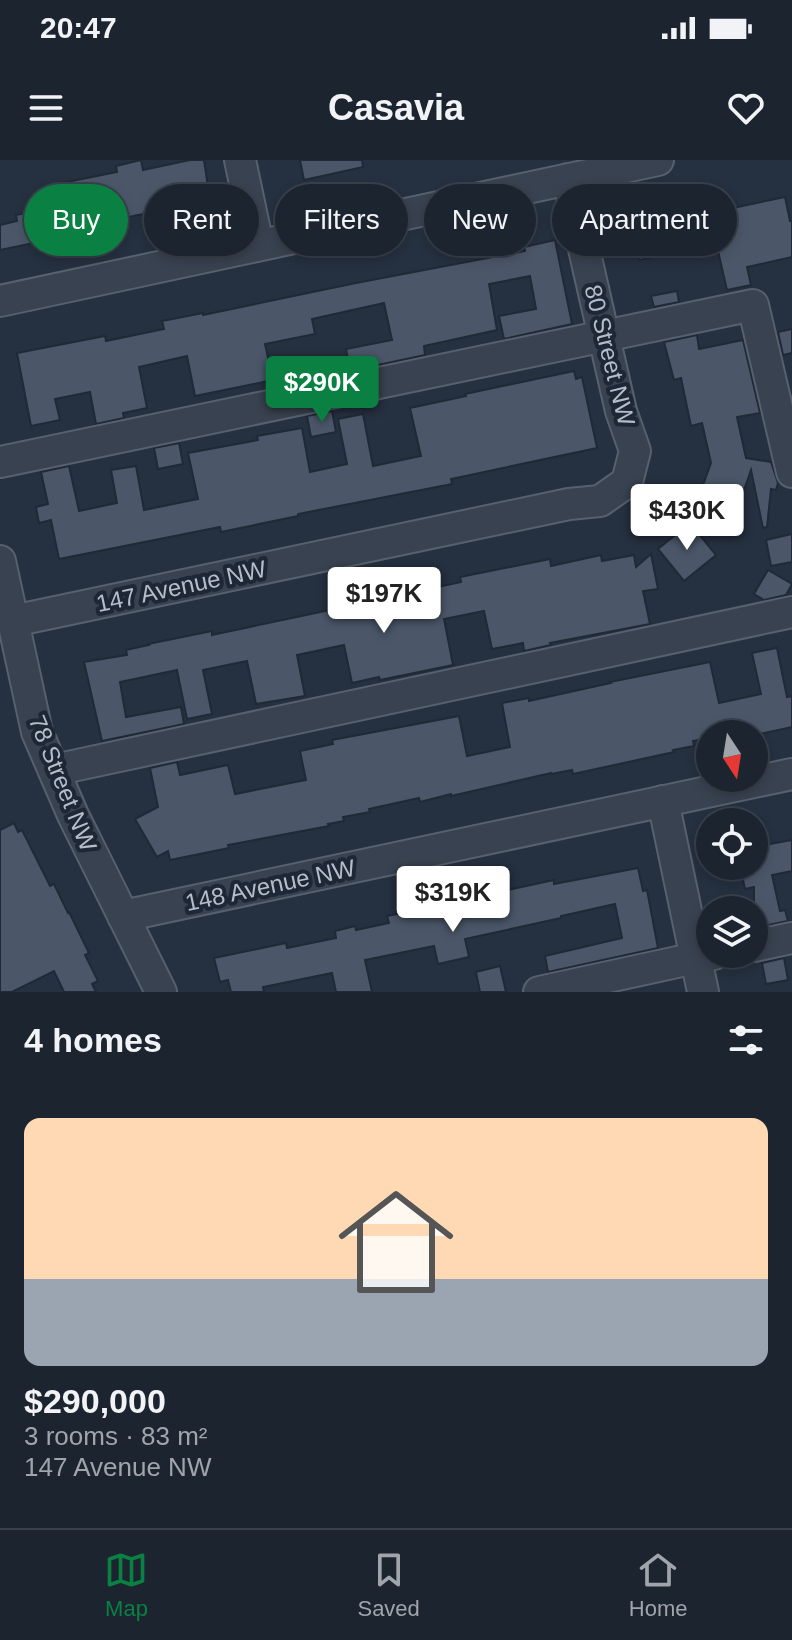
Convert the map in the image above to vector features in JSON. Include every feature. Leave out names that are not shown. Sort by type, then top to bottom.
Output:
[{"type":"street","points":[[240,160],[245,184]]},
{"type":"street","points":[[259,245],[658,160]]},
{"type":"street","name":"80 Street NW","points":[[568,179],[621,411],[635,451],[627,482]]},
{"type":"street","points":[[0,301],[207,256]]},
{"type":"street","points":[[0,462],[753,305],[792,472]]},
{"type":"street","name":"147 Avenue NW","points":[[13,621],[569,504],[600,501],[627,482]]},
{"type":"street","name":"78 Street NW","points":[[0,561],[37,732],[73,815],[161,992]]},
{"type":"street","points":[[54,770],[792,612]]},
{"type":"street","name":"148 Avenue NW","points":[[123,916],[792,774]]},
{"type":"street","points":[[663,801],[696,923]]},
{"type":"street","points":[[768,943],[792,938]]},
{"type":"street","points":[[539,992],[696,958]]},
{"type":"street","points":[[703,992],[704,968]]},
{"type":"building","points":[[141,160],[143,170],[204,160],[208,184],[144,184],[144,214],[128,217],[128,184],[62,184],[117,172],[116,166]]},
{"type":"building","points":[[300,160],[362,160],[363,167],[304,180]]},
{"type":"building","points":[[785,197],[792,221],[792,257],[747,267],[751,285],[727,290],[719,256],[737,256],[737,207]]},
{"type":"building","points":[[24,213],[24,245],[0,250],[0,225],[17,221],[16,215]]},
{"type":"building","points":[[552,241],[552,256],[558,256],[572,324],[504,339],[499,316],[536,309],[530,276],[489,284],[497,330],[424,346],[425,355],[350,371],[346,349],[392,340],[384,303],[312,319],[315,334],[265,344],[273,380],[195,396],[187,356],[139,367],[147,408],[123,413],[124,418],[96,424],[90,392],[55,399],[60,420],[31,426],[17,353],[105,336],[106,341],[164,329],[162,321],[499,256],[536,256],[536,244]]},
{"type":"building","points":[[638,256],[659,256],[639,260]]},
{"type":"building","points":[[677,291],[679,302],[654,307],[651,296]]},
{"type":"building","points":[[792,329],[792,353],[783,355],[778,332]]},
{"type":"building","points":[[697,335],[699,349],[743,340],[760,413],[737,417],[746,458],[771,462],[778,483],[776,490],[771,489],[767,527],[763,528],[751,470],[729,533],[693,520],[713,504],[698,499],[711,463],[702,423],[691,426],[681,378],[674,380],[664,342]]},
{"type":"building","points":[[574,371],[576,379],[582,377],[597,448],[451,479],[452,484],[221,532],[220,527],[59,559],[51,520],[39,523],[36,507],[48,504],[41,472],[69,466],[79,511],[117,503],[111,470],[136,466],[144,510],[198,499],[188,453],[302,428],[310,472],[347,464],[338,419],[363,414],[373,466],[421,456],[410,408]]},
{"type":"building","points":[[332,411],[336,432],[311,437],[307,416]]},
{"type":"building","points":[[179,443],[183,464],[158,469],[154,448]]},
{"type":"building","points":[[690,523],[716,555],[684,581],[658,549]]},
{"type":"building","points":[[792,534],[792,562],[771,566],[766,540]]},
{"type":"building","points":[[651,554],[658,589],[643,591],[650,624],[524,651],[523,643],[492,649],[484,611],[444,619],[453,665],[352,683],[344,645],[297,655],[305,696],[256,704],[247,661],[203,670],[212,714],[187,719],[177,670],[120,682],[126,717],[181,707],[184,724],[102,741],[84,662],[127,655],[126,650],[148,644],[212,631],[212,635],[461,582],[460,577],[550,559],[551,566],[601,555],[602,561],[634,555],[636,567]]},
{"type":"building","points":[[768,570],[792,584],[786,595],[764,600],[754,594]]},
{"type":"building","points":[[777,648],[787,697],[792,696],[792,727],[768,732],[768,720],[696,720],[694,746],[674,752],[573,774],[572,770],[551,773],[420,802],[419,798],[343,817],[344,821],[329,826],[228,845],[229,848],[170,860],[168,851],[157,857],[135,819],[158,807],[150,768],[177,762],[180,775],[228,765],[235,794],[306,780],[300,751],[333,744],[332,740],[459,716],[467,756],[510,747],[502,703],[529,698],[529,701],[710,662],[719,703],[761,694],[752,653]]},
{"type":"building","points":[[14,823],[18,832],[22,830],[50,886],[54,884],[89,953],[85,955],[98,981],[92,984],[96,992],[64,992],[54,971],[12,992],[0,992],[0,830]]},
{"type":"building","points":[[792,840],[792,871],[772,875],[780,911],[785,910],[788,921],[768,925],[768,896],[754,896],[754,887],[745,889],[743,880],[768,880],[768,844]]},
{"type":"building","points":[[638,868],[643,891],[647,890],[658,948],[548,972],[545,956],[622,938],[615,904],[465,939],[469,957],[438,964],[434,946],[365,960],[372,992],[336,992],[332,973],[263,987],[264,992],[231,992],[228,980],[220,982],[214,958],[286,943],[287,948],[336,938],[335,931],[389,923],[387,916],[438,906],[439,911],[486,901],[484,895],[554,880],[554,884]]},
{"type":"building","points":[[784,958],[788,980],[766,984],[763,968],[768,968],[768,962]]},
{"type":"building","points":[[500,966],[506,992],[480,992],[476,972]]}]
